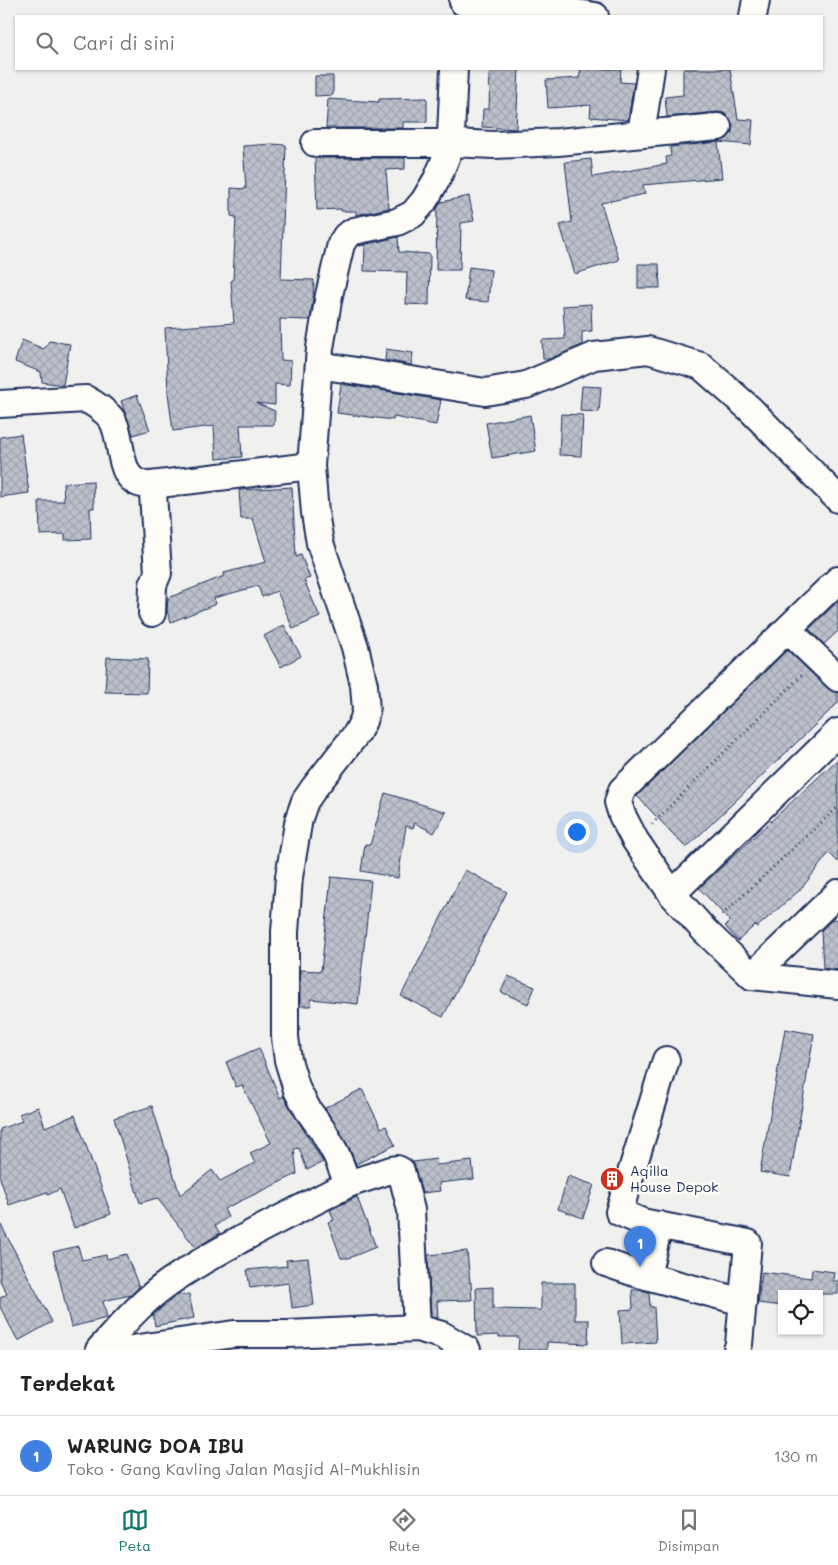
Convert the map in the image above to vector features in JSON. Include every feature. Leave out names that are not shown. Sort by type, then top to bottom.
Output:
[{"type":"street","points":[[753,15],[756,0]]},
{"type":"street","points":[[463,6],[552,9],[589,15]]},
{"type":"street","points":[[348,1184],[336,1154],[297,1090],[288,1060],[285,1037],[284,932],[289,877],[299,818],[305,801],[357,733],[364,721],[366,711],[364,685],[355,647],[320,542],[315,513],[311,466],[319,364],[329,295],[341,244],[346,236],[354,232],[397,222],[412,214],[424,201],[437,179],[452,143],[454,70]]},
{"type":"street","points":[[641,134],[651,70]]},
{"type":"street","points":[[315,143],[452,143],[494,145],[558,142],[718,127]]},
{"type":"street","points":[[319,364],[485,392],[526,386],[594,356],[648,350],[701,366],[750,409],[838,499]]},
{"type":"street","points":[[0,404],[86,399],[98,405],[111,419],[117,430],[124,468],[133,480],[142,485],[311,466]]},
{"type":"street","points":[[151,485],[155,512],[158,573],[153,585],[152,613]]},
{"type":"street","points":[[838,580],[622,790],[618,802],[622,815],[636,840],[672,894],[705,931],[752,976],[838,985]]},
{"type":"street","points":[[788,630],[838,678]]},
{"type":"street","points":[[672,894],[838,732]]},
{"type":"street","points":[[752,976],[838,893]]},
{"type":"street","points":[[666,1060],[619,1212],[642,1222],[748,1243],[737,1350]]},
{"type":"street","points":[[99,1350],[143,1304],[170,1282],[228,1248],[348,1184],[397,1169],[401,1171],[411,1210],[417,1328]]},
{"type":"street","points":[[647,1276],[659,1225]]},
{"type":"street","points":[[606,1263],[743,1302]]},
{"type":"street","points":[[125,1350],[234,1334],[288,1334],[417,1328],[442,1335],[467,1350]]},
{"type":"path","points":[[636,840],[818,660]]},
{"type":"path","points":[[705,931],[838,807]]},
{"type":"building","points":[[490,70],[519,70],[516,129],[482,127],[483,109],[489,109]]},
{"type":"building","points":[[581,70],[621,70],[620,82],[634,83],[628,120],[590,117],[591,105],[548,108],[546,80],[579,78]]},
{"type":"building","points":[[683,70],[730,70],[738,119],[753,120],[751,145],[719,142],[731,134],[733,126],[730,119],[724,113],[667,117],[665,97],[683,95]]},
{"type":"building","points":[[315,76],[333,76],[333,95],[315,96]]},
{"type":"building","points":[[427,98],[427,122],[403,122],[403,128],[326,128],[328,99],[379,102],[379,99]]},
{"type":"building","points":[[718,142],[722,178],[643,185],[645,194],[601,203],[619,260],[575,274],[560,225],[572,222],[565,162],[591,159],[593,177],[667,164],[666,157],[671,156],[670,147]]},
{"type":"building","points":[[286,145],[281,279],[314,280],[310,320],[280,319],[281,360],[291,361],[290,385],[275,384],[275,405],[256,403],[275,411],[274,425],[240,425],[242,457],[216,459],[214,426],[173,431],[168,393],[165,328],[234,323],[231,281],[233,280],[236,217],[231,216],[231,188],[246,189],[243,146]]},
{"type":"building","points":[[315,158],[405,158],[405,169],[386,170],[389,208],[356,215],[356,211],[341,211],[341,209],[317,210]]},
{"type":"building","points":[[469,196],[474,221],[461,223],[460,270],[436,270],[437,209],[441,202]]},
{"type":"building","points":[[398,237],[399,252],[430,254],[429,305],[406,304],[407,272],[364,271],[365,245],[359,246]]},
{"type":"building","points":[[638,264],[659,264],[660,288],[638,288]]},
{"type":"building","points":[[469,267],[491,270],[488,302],[465,300]]},
{"type":"building","points":[[591,304],[592,331],[582,332],[582,345],[549,359],[543,359],[542,340],[565,339],[563,306]]},
{"type":"building","points":[[22,340],[44,349],[49,341],[70,344],[63,385],[42,382],[41,372],[15,362]]},
{"type":"building","points":[[386,349],[413,353],[411,365],[385,360]]},
{"type":"building","points":[[341,384],[441,400],[436,425],[394,417],[393,420],[337,413]]},
{"type":"building","points":[[582,386],[601,387],[599,412],[580,411]]},
{"type":"building","points":[[137,395],[150,430],[133,435],[121,401]]},
{"type":"building","points":[[561,414],[583,415],[581,456],[559,455]]},
{"type":"building","points":[[530,415],[536,451],[492,458],[486,423]]},
{"type":"building","points":[[21,434],[29,493],[0,497],[0,437]]},
{"type":"building","points":[[93,481],[94,508],[90,508],[91,539],[65,540],[65,534],[40,535],[39,501],[64,501],[63,483]]},
{"type":"building","points":[[292,487],[296,557],[301,555],[310,578],[304,580],[320,617],[293,629],[277,591],[262,597],[258,586],[214,598],[216,604],[171,622],[167,611],[168,598],[224,576],[224,573],[266,562],[253,519],[241,519],[239,490]]},
{"type":"building","points":[[838,601],[838,631],[824,644],[809,629]]},
{"type":"building","points":[[284,625],[301,656],[281,667],[264,636]]},
{"type":"building","points":[[787,650],[828,689],[838,693],[838,703],[686,848],[637,796]]},
{"type":"building","points":[[107,657],[148,659],[147,693],[105,692]]},
{"type":"building","points":[[838,759],[838,862],[829,853],[801,889],[757,927],[755,925],[738,941],[725,926],[730,921],[699,888]]},
{"type":"building","points":[[385,793],[446,812],[434,833],[415,823],[413,828],[406,826],[398,878],[361,871],[365,844],[370,845]]},
{"type":"building","points":[[465,870],[507,892],[443,1017],[401,996]]},
{"type":"building","points":[[331,877],[371,881],[358,1004],[311,999],[311,1006],[300,1006],[300,970],[321,971]]},
{"type":"building","points":[[838,919],[838,970],[823,968],[821,931],[832,920]]},
{"type":"building","points":[[508,976],[535,987],[528,1004],[501,992]]},
{"type":"building","points":[[785,1029],[814,1034],[790,1177],[760,1172]]},
{"type":"building","points":[[259,1048],[280,1098],[283,1096],[323,1162],[307,1170],[299,1148],[294,1149],[297,1174],[224,1209],[228,1217],[215,1226],[220,1233],[196,1248],[157,1198],[140,1203],[114,1118],[152,1106],[180,1195],[212,1170],[220,1181],[255,1163],[250,1153],[271,1143],[242,1085],[236,1087],[226,1062]]},
{"type":"building","points":[[362,1089],[381,1128],[386,1126],[395,1145],[356,1164],[349,1147],[325,1108]]},
{"type":"building","points":[[38,1107],[45,1127],[75,1115],[111,1214],[74,1228],[60,1189],[48,1195],[47,1192],[9,1205],[0,1178],[0,1129],[22,1121],[19,1114]]},
{"type":"building","points":[[436,1159],[437,1165],[472,1161],[474,1179],[439,1183],[440,1191],[422,1193],[413,1162]]},
{"type":"building","points":[[568,1176],[594,1185],[583,1218],[558,1209]]},
{"type":"building","points":[[357,1197],[376,1247],[349,1258],[341,1258],[328,1222],[334,1220],[330,1210]]},
{"type":"building","points":[[0,1223],[52,1322],[18,1341],[0,1307],[0,1298],[7,1294],[0,1281]]},
{"type":"building","points":[[78,1246],[82,1260],[106,1255],[107,1259],[126,1254],[139,1287],[131,1295],[103,1301],[107,1318],[71,1327],[53,1252]]},
{"type":"building","points":[[467,1251],[472,1300],[437,1301],[438,1318],[431,1316],[428,1255]]},
{"type":"building","points":[[308,1258],[314,1305],[292,1308],[289,1283],[250,1288],[247,1270],[287,1266],[286,1260]]},
{"type":"building","points":[[812,1269],[834,1272],[833,1281],[838,1281],[838,1294],[823,1294],[823,1290],[778,1290],[778,1306],[758,1303],[762,1272],[811,1278]]},
{"type":"building","points":[[541,1283],[575,1283],[575,1320],[589,1320],[588,1344],[547,1342],[547,1350],[518,1350],[519,1337],[499,1337],[499,1335],[477,1336],[476,1288],[493,1287],[493,1309],[541,1310]]},
{"type":"building","points":[[632,1290],[649,1292],[650,1307],[654,1307],[656,1342],[622,1344],[620,1310],[633,1309]]},
{"type":"building","points":[[189,1294],[194,1318],[155,1326],[153,1315],[176,1296]]},
{"type":"place","name":"Aqilla House Depok","points":[[612,1179]]},
{"type":"place","name":"WARUNG DOA IBU","points":[[640,1267]]}]
